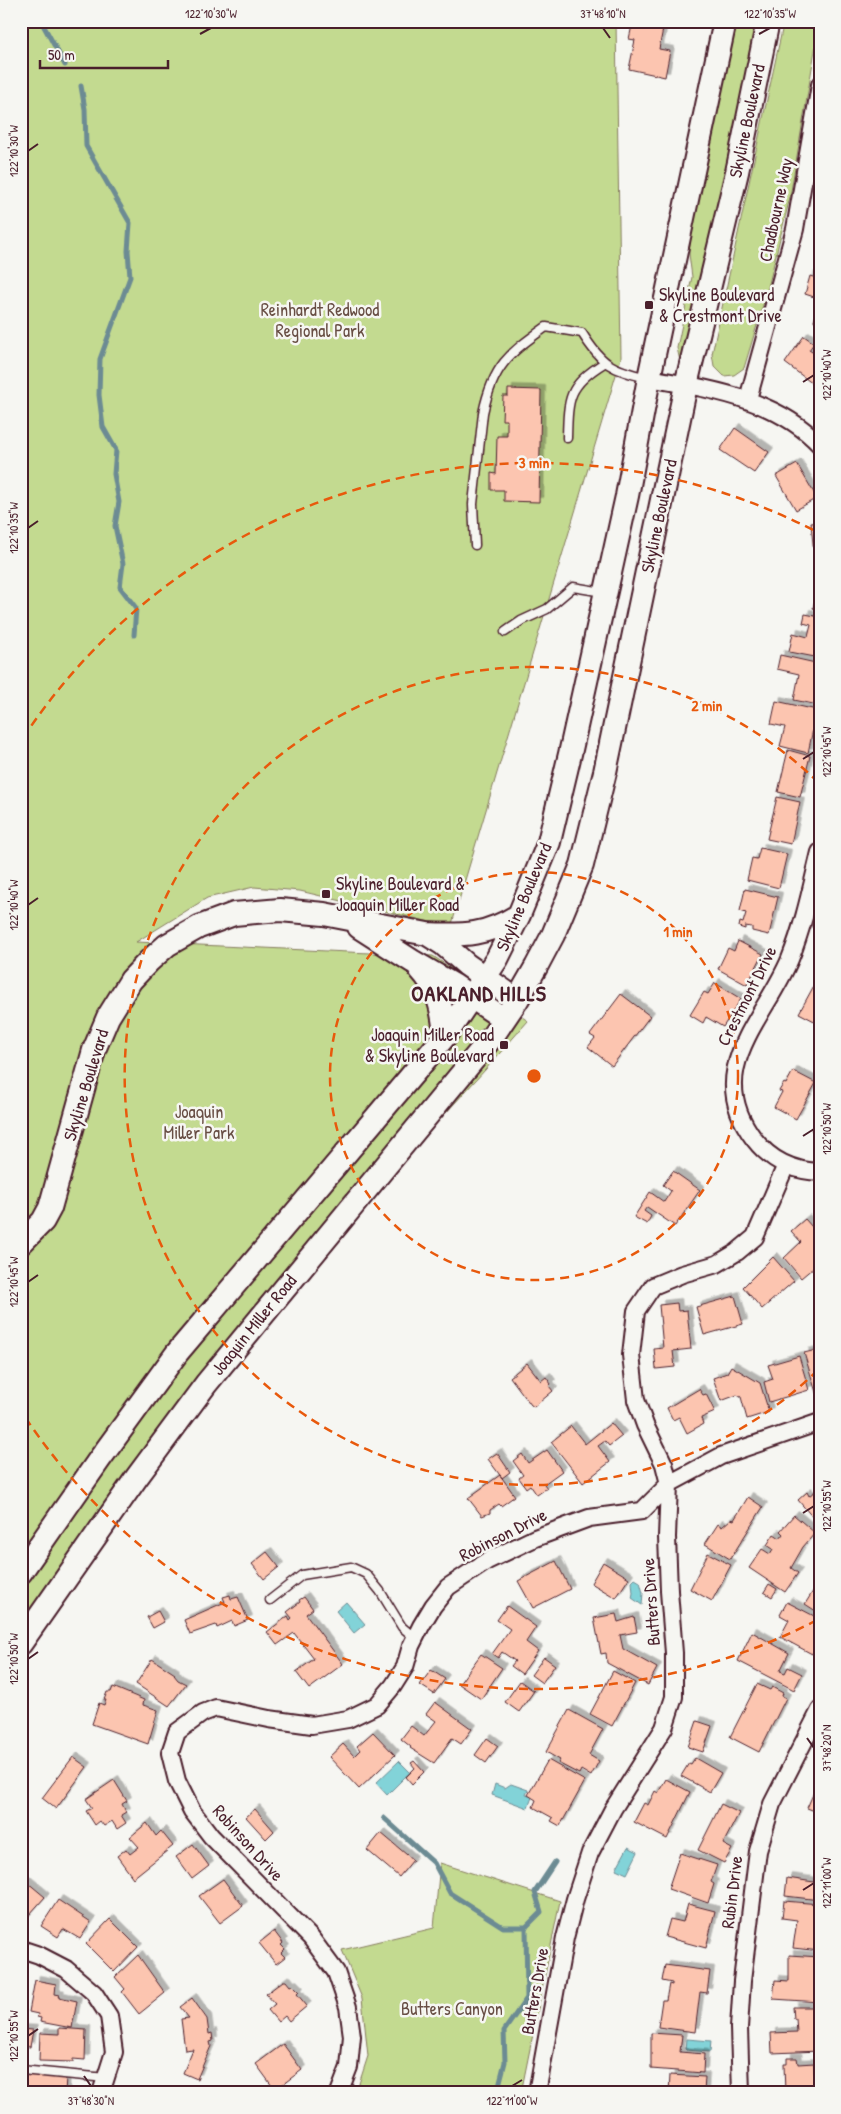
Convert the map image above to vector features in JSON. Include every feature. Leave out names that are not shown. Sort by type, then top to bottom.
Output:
[{"type":"main road","name":"Skyline Boulevard","points":[[472,998],[519,915],[549,842],[627,496],[649,378],[724,21]]},
{"type":"main road","name":"Skyline Boulevard","points":[[347,920],[504,1019],[517,1000],[553,935],[582,865],[605,772],[686,385],[736,172],[768,21]]},
{"type":"main road","name":"Skyline Boulevard","points":[[21,1243],[42,1221],[50,1208],[85,1081],[101,1031],[108,1017],[131,980],[166,946],[185,934],[216,919],[234,914],[280,910],[324,914],[426,934],[443,944],[485,978],[517,1000]]},
{"type":"main road","points":[[426,934],[468,936],[506,923],[519,915]]},
{"type":"main road","points":[[412,961],[434,986],[440,999],[445,1036]]},
{"type":"main road","points":[[21,1572],[177,1353],[445,1036],[472,998]]},
{"type":"main road","name":"Joaquin Miller Road","points":[[21,1643],[137,1477],[206,1384],[492,1037],[504,1019]]},
{"type":"street","name":"Chadbourne Way","points":[[748,399],[795,229],[820,85]]},
{"type":"street","points":[[649,378],[748,399],[788,420],[820,445]]},
{"type":"street","name":"Crestmont Drive","points":[[820,852],[804,921],[789,961],[739,1053],[732,1081],[737,1107],[748,1131],[762,1150],[786,1165],[804,1171],[820,1172]]},
{"type":"street","name":"Butters Drive","points":[[536,2093],[565,1938],[590,1852],[613,1809],[664,1728],[674,1697],[674,1653],[668,1591],[667,1537],[669,1484],[664,1464],[645,1425],[636,1400],[631,1354],[636,1311],[653,1286],[682,1274],[717,1264],[737,1252],[755,1237],[786,1165]]},
{"type":"street","name":"Robinson Drive","points":[[339,2093],[348,2066],[352,2036],[348,2007],[336,1972],[311,1938],[254,1881],[192,1811],[177,1782],[170,1753],[177,1732],[203,1713],[216,1708],[251,1716],[312,1725],[348,1719],[377,1705],[394,1686],[405,1667],[415,1638],[433,1606],[448,1587],[487,1561],[535,1538],[589,1518],[642,1511],[669,1484],[721,1456],[820,1422]]},
{"type":"street","name":"Rubin Drive","points":[[741,2093],[739,2028],[742,1981],[758,1851],[772,1804],[820,1710]]},
{"type":"street","points":[[21,1949],[40,1955],[66,1969],[94,1993],[109,2016],[114,2052],[104,2086]]},
{"type":"lane","points":[[475,545],[473,504],[483,413],[490,384],[496,371],[511,353],[546,327],[582,333],[604,363],[627,373],[649,378]]},
{"type":"lane","points":[[567,438],[568,411],[573,390],[585,375],[604,363]]},
{"type":"lane","points":[[505,632],[547,609],[573,587],[605,593]]},
{"type":"lane","points":[[270,1600],[302,1574],[351,1567],[366,1574],[380,1591],[402,1627],[415,1638]]},
{"type":"lane","points":[[21,2070],[104,2086]]},
{"type":"green space","name":"Reinhardt Redwood Regional Park","points":[[21,21],[616,21],[621,358],[451,927],[300,891],[254,887],[207,898],[136,942],[433,956],[528,1021],[341,1228],[178,1431],[37,1634],[21,1660]]},
{"type":"green space","points":[[736,21],[758,21],[684,365],[681,365],[677,348],[692,277],[689,254],[691,235]]},
{"type":"green space","points":[[784,21],[820,21],[790,197],[767,292],[744,368],[734,375],[724,376],[714,366],[712,354]]},
{"type":"green space","name":"Butters Canyon","points":[[440,1863],[560,1901],[521,2093],[356,2093],[368,2056],[362,1998],[342,1950],[434,1928]]},
{"type":"water","points":[[635,1579],[640,1582],[643,1593],[642,1605],[632,1598],[632,1582]]},
{"type":"water","points":[[346,1602],[365,1624],[354,1633],[336,1611]]},
{"type":"water","points":[[399,1761],[410,1772],[387,1795],[376,1783]]},
{"type":"water","points":[[495,1784],[505,1788],[511,1784],[528,1790],[526,1795],[532,1797],[528,1808],[492,1795]]},
{"type":"water","points":[[628,1847],[638,1852],[627,1874],[616,1869]]},
{"type":"water","points":[[687,2039],[711,2041],[710,2052],[686,2050]]},
{"type":"building","points":[[633,21],[649,21],[664,24],[659,49],[670,51],[665,77],[629,69],[635,40],[629,39]]},
{"type":"building","points":[[810,276],[820,279],[820,299],[805,294]]},
{"type":"building","points":[[820,301],[820,322],[814,321]]},
{"type":"building","points":[[804,336],[814,343],[809,350],[820,357],[820,383],[817,387],[785,363]]},
{"type":"building","points":[[508,389],[541,390],[539,502],[504,501],[504,490],[491,490],[491,473],[496,474],[497,436],[507,436],[507,420],[502,420],[503,396],[508,396]]},
{"type":"building","points":[[735,428],[769,452],[754,473],[720,450]]},
{"type":"building","points":[[797,464],[817,498],[796,510],[776,476]]},
{"type":"building","points":[[820,522],[820,564],[815,565],[811,523]]},
{"type":"building","points":[[820,579],[820,610],[813,608]]},
{"type":"building","points":[[805,614],[820,617],[820,658],[789,652],[793,633],[808,637],[811,625],[803,623]]},
{"type":"building","points":[[780,655],[820,664],[818,705],[794,700],[799,674],[777,669]]},
{"type":"building","points":[[776,701],[817,710],[808,753],[780,746],[785,727],[771,724]]},
{"type":"building","points":[[788,750],[810,756],[800,797],[778,792]]},
{"type":"building","points":[[777,797],[800,802],[791,844],[767,839]]},
{"type":"building","points":[[760,848],[787,854],[779,888],[747,880],[752,858],[757,859]]},
{"type":"building","points":[[745,889],[778,897],[769,935],[752,931],[752,927],[745,926],[745,929],[739,927],[740,922],[743,923],[746,913],[740,911]]},
{"type":"building","points":[[738,941],[763,954],[747,985],[718,969],[728,948],[734,951]]},
{"type":"building","points":[[817,980],[820,982],[820,1024],[799,1013]]},
{"type":"building","points":[[715,983],[741,999],[723,1027],[706,1017],[703,1023],[690,1015],[704,992],[708,994]]},
{"type":"building","points":[[621,994],[650,1016],[612,1066],[588,1047],[595,1038],[590,1035]]},
{"type":"building","points":[[793,1071],[816,1083],[796,1119],[774,1107],[782,1092],[779,1091],[784,1083],[786,1084]]},
{"type":"building","points":[[820,1114],[820,1135],[811,1130]]},
{"type":"building","points":[[673,1171],[700,1190],[675,1226],[647,1207],[644,1211],[651,1216],[647,1224],[634,1217],[650,1192],[664,1202],[671,1191],[663,1185]]},
{"type":"building","points":[[805,1219],[820,1236],[820,1262],[801,1278],[784,1258],[801,1242],[791,1231]]},
{"type":"building","points":[[773,1257],[794,1281],[762,1309],[743,1287]]},
{"type":"building","points":[[735,1296],[743,1324],[704,1335],[696,1307]]},
{"type":"building","points":[[677,1303],[678,1311],[687,1310],[691,1349],[673,1351],[675,1367],[656,1369],[654,1349],[663,1348],[659,1305]]},
{"type":"building","points":[[820,1349],[820,1399],[818,1399],[804,1353]]},
{"type":"building","points":[[799,1356],[809,1390],[769,1402],[764,1382],[773,1379],[768,1365]]},
{"type":"building","points":[[527,1363],[541,1381],[546,1377],[553,1391],[534,1407],[510,1377]]},
{"type":"building","points":[[731,1366],[760,1383],[769,1412],[747,1419],[741,1397],[737,1395],[721,1401],[713,1378],[727,1373]]},
{"type":"building","points":[[699,1389],[703,1395],[706,1394],[715,1412],[701,1418],[703,1424],[687,1433],[679,1417],[673,1420],[667,1408]]},
{"type":"building","points":[[611,1423],[622,1436],[609,1446],[605,1441],[598,1446],[610,1462],[583,1483],[551,1442],[571,1426],[585,1444]]},
{"type":"building","points":[[547,1450],[562,1471],[544,1484],[547,1488],[537,1495],[530,1485],[526,1488],[519,1478],[523,1475],[513,1461],[522,1454],[528,1463]]},
{"type":"building","points":[[497,1453],[510,1472],[502,1478],[488,1459]]},
{"type":"building","points":[[500,1475],[515,1496],[501,1506],[499,1504],[490,1510],[490,1513],[482,1516],[468,1498]]},
{"type":"building","points":[[820,1487],[820,1526],[798,1500],[807,1492],[809,1496]]},
{"type":"building","points":[[748,1497],[763,1507],[730,1559],[705,1544],[718,1524],[722,1527],[731,1519],[734,1520]]},
{"type":"building","points":[[794,1515],[815,1533],[803,1547],[791,1568],[798,1573],[785,1592],[749,1568],[762,1549],[770,1554],[773,1549],[767,1545],[774,1534],[780,1538],[783,1534],[780,1531]]},
{"type":"building","points":[[267,1552],[279,1567],[264,1579],[252,1564]]},
{"type":"building","points":[[708,1553],[731,1565],[712,1601],[690,1589]]},
{"type":"building","points":[[556,1561],[570,1589],[533,1608],[518,1581]]},
{"type":"building","points":[[603,1562],[629,1578],[616,1598],[591,1583]]},
{"type":"building","points":[[820,1580],[820,1612],[819,1613],[805,1604]]},
{"type":"building","points":[[769,1584],[777,1589],[772,1597],[764,1592]]},
{"type":"building","points":[[230,1595],[231,1599],[238,1597],[248,1620],[234,1626],[232,1621],[217,1628],[216,1625],[190,1634],[184,1620],[225,1602],[223,1597]]},
{"type":"building","points":[[304,1597],[313,1609],[306,1614],[343,1664],[309,1689],[296,1672],[314,1659],[294,1633],[277,1645],[267,1632],[288,1616],[290,1620],[292,1618],[287,1612]]},
{"type":"building","points":[[787,1602],[820,1619],[820,1631],[817,1636],[820,1640],[812,1654],[780,1637],[789,1620],[780,1615]]},
{"type":"building","points":[[507,1606],[536,1627],[526,1642],[538,1651],[522,1674],[511,1666],[515,1661],[502,1652],[498,1658],[492,1654],[510,1629],[497,1620]]},
{"type":"building","points":[[158,1611],[164,1622],[153,1628],[147,1617]]},
{"type":"building","points":[[616,1614],[618,1622],[634,1617],[637,1632],[620,1635],[623,1649],[657,1668],[648,1685],[607,1663],[606,1653],[601,1654],[594,1618]]},
{"type":"building","points":[[752,1632],[789,1653],[780,1671],[785,1673],[788,1667],[802,1674],[794,1690],[738,1661]]},
{"type":"building","points":[[481,1654],[502,1668],[481,1699],[459,1684]]},
{"type":"building","points":[[544,1657],[555,1665],[542,1683],[531,1675]]},
{"type":"building","points":[[152,1659],[175,1674],[178,1680],[186,1684],[169,1706],[136,1684]]},
{"type":"building","points":[[431,1670],[445,1679],[434,1694],[420,1685]]},
{"type":"building","points":[[613,1671],[635,1683],[612,1726],[590,1714]]},
{"type":"building","points":[[520,1681],[534,1691],[519,1712],[505,1702]]},
{"type":"building","points":[[757,1684],[770,1690],[772,1687],[783,1693],[782,1696],[786,1698],[759,1752],[730,1737]]},
{"type":"building","points":[[113,1687],[144,1700],[143,1705],[158,1710],[148,1744],[92,1724],[99,1703],[104,1705],[107,1692],[111,1692]]},
{"type":"building","points":[[435,1702],[472,1729],[461,1744],[452,1738],[434,1763],[410,1748],[401,1739],[411,1726],[424,1736],[436,1721],[426,1714]]},
{"type":"building","points":[[569,1710],[603,1729],[589,1755],[599,1761],[591,1776],[581,1770],[579,1774],[558,1763],[560,1760],[546,1752]]},
{"type":"building","points":[[697,1721],[712,1726],[703,1752],[688,1747]]},
{"type":"building","points":[[373,1732],[395,1755],[359,1789],[329,1757],[343,1744],[354,1756],[360,1750],[357,1746]]},
{"type":"building","points":[[487,1738],[498,1746],[486,1763],[475,1755]]},
{"type":"building","points":[[73,1757],[87,1767],[56,1809],[42,1798]]},
{"type":"building","points":[[695,1758],[721,1773],[710,1792],[681,1776],[689,1763],[691,1764]]},
{"type":"building","points":[[548,1760],[585,1781],[560,1826],[551,1821],[553,1818],[533,1807],[536,1800],[528,1795]]},
{"type":"building","points":[[414,1761],[424,1772],[412,1784],[406,1777],[415,1768],[411,1763]]},
{"type":"building","points":[[666,1779],[690,1792],[667,1839],[634,1822],[644,1803],[648,1805],[655,1791],[658,1793]]},
{"type":"building","points":[[114,1780],[127,1801],[122,1804],[126,1812],[121,1815],[126,1823],[117,1829],[112,1821],[104,1826],[100,1821],[95,1825],[86,1811],[92,1808],[86,1799]]},
{"type":"building","points":[[814,1792],[820,1795],[820,1813],[807,1808]]},
{"type":"building","points":[[721,1804],[739,1813],[723,1844],[732,1849],[724,1863],[698,1850]]},
{"type":"building","points":[[255,1809],[274,1831],[266,1839],[246,1817]]},
{"type":"building","points":[[147,1823],[156,1836],[161,1831],[173,1846],[133,1878],[117,1856],[126,1849],[130,1854],[139,1847],[130,1837]]},
{"type":"building","points":[[381,1833],[413,1860],[399,1877],[367,1850]]},
{"type":"building","points":[[193,1844],[209,1866],[192,1879],[176,1857]]},
{"type":"building","points":[[680,1853],[717,1865],[711,1882],[714,1884],[708,1903],[668,1889]]},
{"type":"building","points":[[820,1864],[820,1900],[785,1896],[787,1878],[814,1882]]},
{"type":"building","points":[[21,1877],[45,1897],[22,1923],[21,1922]]},
{"type":"building","points":[[223,1879],[243,1906],[220,1923],[199,1896]]},
{"type":"building","points":[[58,1900],[91,1922],[80,1939],[63,1929],[58,1937],[41,1926]]},
{"type":"building","points":[[784,1901],[820,1904],[820,1951],[793,1948],[797,1920],[782,1918]]},
{"type":"building","points":[[688,1904],[715,1911],[706,1948],[665,1937],[670,1919],[683,1922]]},
{"type":"building","points":[[110,1919],[138,1947],[114,1972],[86,1944]]},
{"type":"building","points":[[274,1931],[285,1949],[281,1953],[285,1957],[276,1964],[259,1943]]},
{"type":"building","points":[[138,1955],[165,1993],[139,2014],[122,1992],[125,1989],[115,1977]]},
{"type":"building","points":[[789,1955],[820,1957],[820,2002],[773,1999],[775,1980],[789,1981]]},
{"type":"building","points":[[665,1965],[710,1971],[707,1993],[700,1992],[695,2032],[658,2027],[662,2000],[666,2000],[669,1984],[672,1985],[672,1983],[662,1981]]},
{"type":"building","points":[[35,1980],[56,1984],[55,1994],[60,1995],[59,1997],[77,2001],[72,2028],[40,2022],[41,2018],[37,2017],[38,2014],[29,2012]]},
{"type":"building","points":[[283,1981],[286,1981],[290,1986],[292,1985],[299,1992],[297,1994],[307,2006],[289,2021],[285,2016],[278,2022],[268,2010],[275,2004],[266,1994]]},
{"type":"building","points":[[192,1998],[207,2019],[209,2034],[212,2033],[213,2041],[210,2042],[211,2046],[197,2079],[183,2073],[193,2049],[185,2050],[181,2019],[189,2018],[180,2007]]},
{"type":"building","points":[[793,2007],[820,2007],[820,2051],[772,2053],[771,2033],[797,2032]]},
{"type":"building","points":[[59,2028],[86,2030],[85,2060],[73,2059],[73,2062],[39,2061],[40,2033],[59,2034]]},
{"type":"building","points":[[21,2029],[33,2030],[30,2047],[21,2046]]},
{"type":"building","points":[[651,2033],[682,2035],[680,2052],[704,2054],[703,2073],[651,2069]]},
{"type":"building","points":[[283,2044],[302,2070],[275,2090],[256,2064]]},
{"type":"building","points":[[787,2058],[797,2058],[798,2064],[814,2063],[815,2093],[785,2093],[784,2064],[787,2064]]},
{"type":"building","points":[[24,2075],[66,2077],[65,2093],[21,2093],[21,2078],[24,2079]]},
{"type":"building","points":[[670,2075],[705,2077],[704,2093],[669,2093]]},
{"type":"waterway","points":[[41,21],[65,65]]},
{"type":"waterway","points":[[81,86],[85,109],[86,146],[130,223],[128,251],[130,277],[100,359],[99,395],[103,427],[116,450],[114,474],[119,502],[115,526],[123,564],[120,587],[136,608],[134,635]]},
{"type":"waterway","points":[[384,1818],[434,1863],[450,1893],[503,1927],[526,1927]]},
{"type":"waterway","points":[[497,2093],[505,2062],[504,2031],[527,1998],[526,1927],[541,1912],[535,1892],[555,1862]]},
{"type":"place","name":"Skyline Boulevard & Crestmont Drive","points":[[649,305]]},
{"type":"place","name":"Skyline Boulevard & Joaquin Miller Road","points":[[326,894]]},
{"type":"place","name":"Joaquin Miller Road & Skyline Boulevard","points":[[504,1045]]},
{"type":"district","name":"OAKLAND HILLS","points":[[479,993]]},
{"type":"park label","name":"Joaquin Miller Park","points":[[199,1122]]}]
